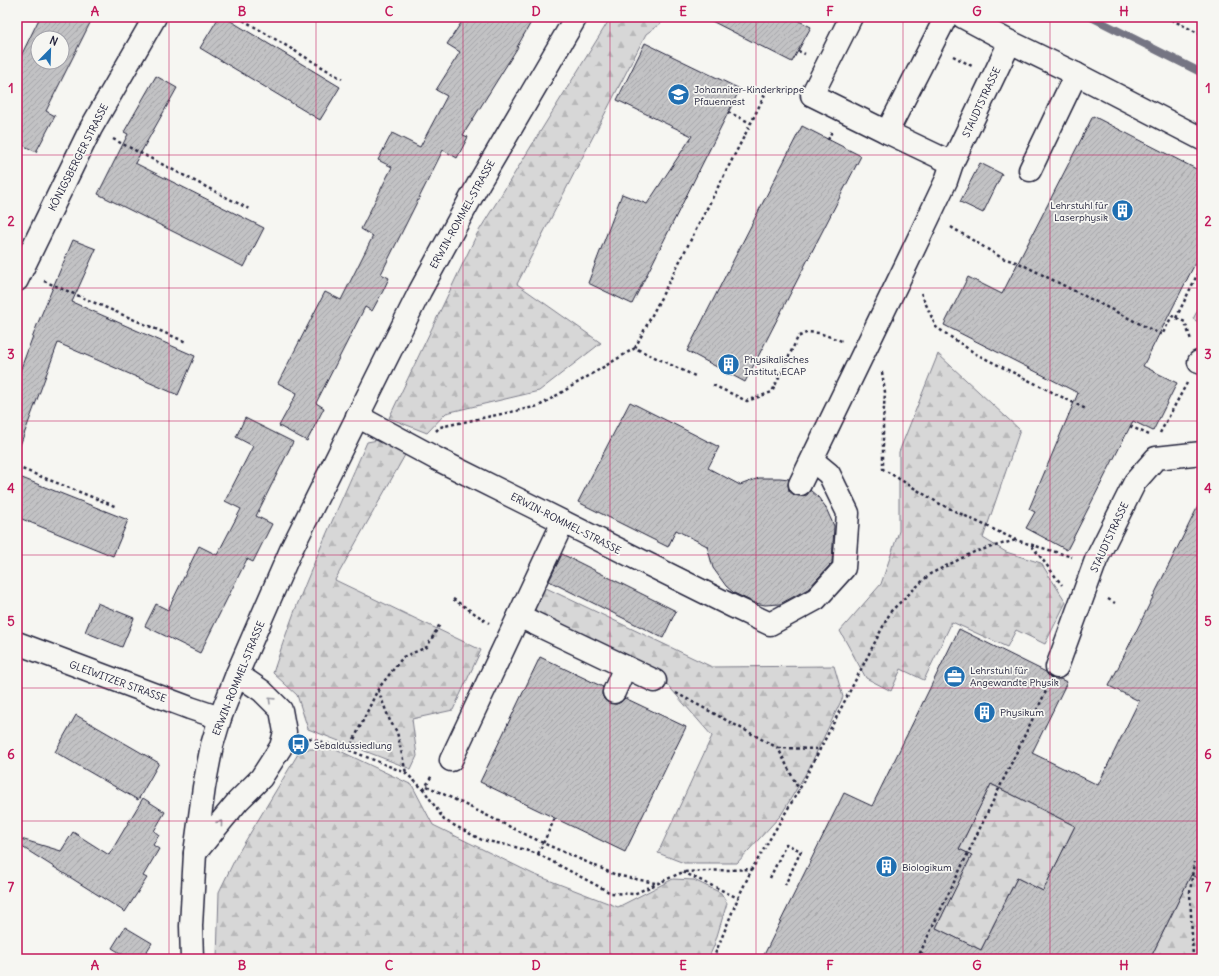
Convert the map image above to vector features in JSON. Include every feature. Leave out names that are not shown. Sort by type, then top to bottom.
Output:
[{"type":"street","name":"KÖNIGSBERGER STRASSE","points":[[19,275],[91,128],[155,17]]},
{"type":"street","name":"ERWIN-ROMMEL-STRASSE","points":[[192,959],[191,926],[196,853],[204,787],[212,745],[220,718],[237,674],[291,550],[444,245],[576,17]]},
{"type":"street","points":[[851,17],[812,95],[952,164]]},
{"type":"street","points":[[887,132],[946,17]]},
{"type":"street","points":[[962,17],[1202,139]]},
{"type":"street","name":"STAUDTSTRASSE","points":[[800,484],[930,215],[946,181],[952,164],[1010,42]]},
{"type":"street","points":[[1030,170],[1076,74]]},
{"type":"street","name":"ERWIN-ROMMEL-STRASSE","points":[[357,416],[563,522],[770,624],[816,599],[844,568],[848,513],[829,474],[812,460]]},
{"type":"street","points":[[1156,448],[1202,453]]},
{"type":"street","name":"STAUDTSTRASSE","points":[[1057,667],[1096,560],[1135,482],[1156,448]]},
{"type":"street","points":[[451,760],[563,522]]},
{"type":"street","points":[[519,616],[655,682]]},
{"type":"street","name":"GLEIWITZER STRASSE","points":[[17,643],[220,718]]},
{"type":"street","points":[[614,692],[625,667]]},
{"type":"street","points":[[196,853],[238,802],[261,778],[281,747],[285,732],[281,710],[262,690],[237,674]]},
{"type":"path","points":[[238,17],[342,79]]},
{"type":"path","points":[[1166,17],[1202,35]]},
{"type":"path","points":[[931,46],[994,76]]},
{"type":"path","points":[[417,448],[440,427],[539,406],[636,348],[767,90]]},
{"type":"path","points":[[728,112],[751,123]]},
{"type":"path","points":[[91,128],[251,210]]},
{"type":"path","points":[[828,140],[832,130]]},
{"type":"path","points":[[930,215],[1002,258],[1020,263],[1162,336],[1172,316],[1185,322]]},
{"type":"path","points":[[907,263],[936,327],[976,354],[1086,409]]},
{"type":"path","points":[[1176,318],[1202,266]]},
{"type":"path","points":[[19,275],[186,342]]},
{"type":"path","points":[[713,385],[747,401],[772,392],[798,337],[808,332],[819,333],[865,350],[879,364],[885,392],[883,422],[883,469],[940,504],[1016,540],[1066,556],[1096,560]]},
{"type":"path","points":[[636,348],[697,378]]},
{"type":"path","points":[[1130,426],[1156,448],[1200,363]]},
{"type":"path","points":[[17,467],[117,507]]},
{"type":"path","points":[[713,959],[738,898],[752,869],[799,790],[891,611],[930,574],[974,552],[1016,540]]},
{"type":"path","points":[[1032,545],[1079,608]]},
{"type":"path","points":[[453,599],[510,636]]},
{"type":"path","points":[[349,750],[378,689],[403,657],[427,647],[440,624]]},
{"type":"path","points":[[917,959],[1057,667]]},
{"type":"path","points":[[655,682],[778,748],[821,749]]},
{"type":"path","points":[[378,689],[390,722],[397,732],[406,773]]},
{"type":"path","points":[[285,732],[349,750],[406,773],[424,790],[444,820],[482,840],[512,846],[538,854],[611,893],[634,894],[683,872],[752,869]]},
{"type":"path","points":[[778,748],[799,790]]},
{"type":"path","points":[[427,786],[543,843],[616,875],[656,883]]},
{"type":"path","points":[[538,854],[555,818]]},
{"type":"path","points":[[770,878],[786,844],[801,851],[785,885]]},
{"type":"path","points":[[1193,959],[1190,892],[1194,862]]},
{"type":"path","points":[[683,872],[738,898]]},
{"type":"path","points":[[922,949],[922,959]]},
{"type":"green space","points":[[611,17],[669,17],[646,34],[517,284],[601,343],[539,391],[446,413],[427,433],[389,418],[477,234]]},
{"type":"green space","points":[[1202,302],[1202,324],[1193,319]]},
{"type":"green space","points":[[938,354],[1020,430],[983,538],[1006,552],[1041,563],[1066,602],[1045,644],[1016,630],[1007,647],[952,622],[924,680],[901,669],[891,691],[866,678],[840,631],[881,584],[899,531],[899,452]]},
{"type":"green space","points":[[378,440],[405,455],[335,580],[481,650],[453,710],[412,719],[417,756],[411,769],[308,729],[297,695],[273,673],[305,585],[367,442]]},
{"type":"green space","points":[[544,587],[712,667],[834,666],[843,697],[809,768],[781,815],[737,863],[684,863],[658,853],[712,736],[658,674],[542,619],[534,607]]},
{"type":"green space","points":[[301,749],[336,749],[412,785],[433,825],[533,874],[618,907],[673,879],[694,880],[721,893],[727,903],[714,946],[708,959],[217,959],[219,892],[237,855]]},
{"type":"green space","points":[[991,784],[1075,826],[1043,891],[1017,878],[981,950],[936,928],[971,855],[959,849]]},
{"type":"green space","points":[[1191,875],[1202,880],[1202,959],[1150,959]]},
{"type":"building","points":[[40,17],[93,17],[70,63],[70,30],[34,30]]},
{"type":"building","points":[[219,17],[224,17],[340,87],[320,120],[200,48]]},
{"type":"building","points":[[465,17],[534,17],[518,47],[463,135],[468,137],[457,158],[443,150],[381,274],[389,278],[383,291],[372,311],[365,307],[316,403],[324,408],[307,441],[279,426],[297,393],[278,383],[325,292],[341,300],[373,236],[361,229],[392,167],[378,160],[392,133],[420,147],[447,96],[436,90],[460,52],[447,44]]},
{"type":"building","points":[[704,17],[791,17],[811,27],[792,62]]},
{"type":"building","points":[[30,37],[30,70],[66,70],[46,111],[55,116],[36,152],[17,142],[17,64]]},
{"type":"building","points":[[645,43],[740,89],[632,304],[588,283],[622,194],[647,204],[692,136],[617,100]]},
{"type":"building","points":[[156,76],[177,88],[135,163],[264,228],[244,267],[98,194],[128,134],[124,132]]},
{"type":"building","points":[[1093,116],[1202,172],[1202,250],[1143,366],[1177,383],[1153,431],[1133,421],[1067,550],[1026,528],[1035,512],[1029,509],[1078,393],[944,325],[968,277],[1002,294]]},
{"type":"building","points":[[802,126],[861,156],[745,382],[687,351]]},
{"type":"building","points":[[980,163],[1002,174],[983,213],[960,202]]},
{"type":"building","points":[[73,240],[96,249],[72,302],[195,356],[178,395],[58,343],[19,448],[17,448],[17,379],[37,325]]},
{"type":"building","points":[[630,402],[719,447],[708,468],[740,485],[759,478],[780,478],[789,479],[789,491],[794,495],[807,495],[810,490],[825,506],[834,526],[832,563],[808,589],[780,604],[765,605],[755,603],[734,593],[726,586],[713,568],[707,546],[676,530],[668,547],[578,502]]},
{"type":"building","points":[[245,418],[293,442],[256,516],[272,524],[253,562],[247,559],[200,653],[145,626],[156,604],[168,610],[199,546],[217,555],[241,509],[225,501],[253,446],[236,437]]},
{"type":"building","points":[[17,476],[128,520],[113,556],[17,517]]},
{"type":"building","name":"Physikum","points":[[1202,498],[1202,880],[1191,875],[1150,959],[762,959],[844,793],[872,806],[959,629],[1046,672],[1052,679],[1060,679],[1067,682],[1032,753],[1098,785],[1139,701],[1109,686]],"holes":[[[991,784],[1075,826],[1043,891],[1017,878],[981,950],[936,928],[972,855],[959,849]]]},
{"type":"building","points":[[562,554],[676,611],[663,638],[549,581]]},
{"type":"building","points":[[97,603],[134,618],[122,647],[85,632]]},
{"type":"building","points":[[540,657],[603,687],[602,694],[604,699],[609,703],[616,704],[625,698],[686,727],[625,852],[480,782]]},
{"type":"building","points":[[76,715],[159,763],[138,800],[55,752]]},
{"type":"building","points":[[143,798],[165,812],[154,831],[159,835],[153,845],[159,849],[143,876],[147,878],[125,912],[19,845],[21,839],[61,851],[73,832],[109,855]]},
{"type":"building","points":[[125,927],[152,943],[142,959],[130,959],[112,948]]},
{"type":"waterway","points":[[1091,17],[1202,73]]},
{"type":"place","name":"Johanniter-Kinderkrippe Pfauennest","points":[[679,95]]},
{"type":"place","name":"Lehrstuhl für Laserphysik","points":[[1123,211]]},
{"type":"place","name":"Physikalisches Institut, ECAP","points":[[729,365]]},
{"type":"place","name":"Lehrstuhl für Angewandte Physik","points":[[954,676]]},
{"type":"place","name":"Physikum","points":[[985,712]]},
{"type":"place","name":"Sebaldussiedlung","points":[[299,745]]},
{"type":"place","name":"Biologikum","points":[[887,867]]}]
